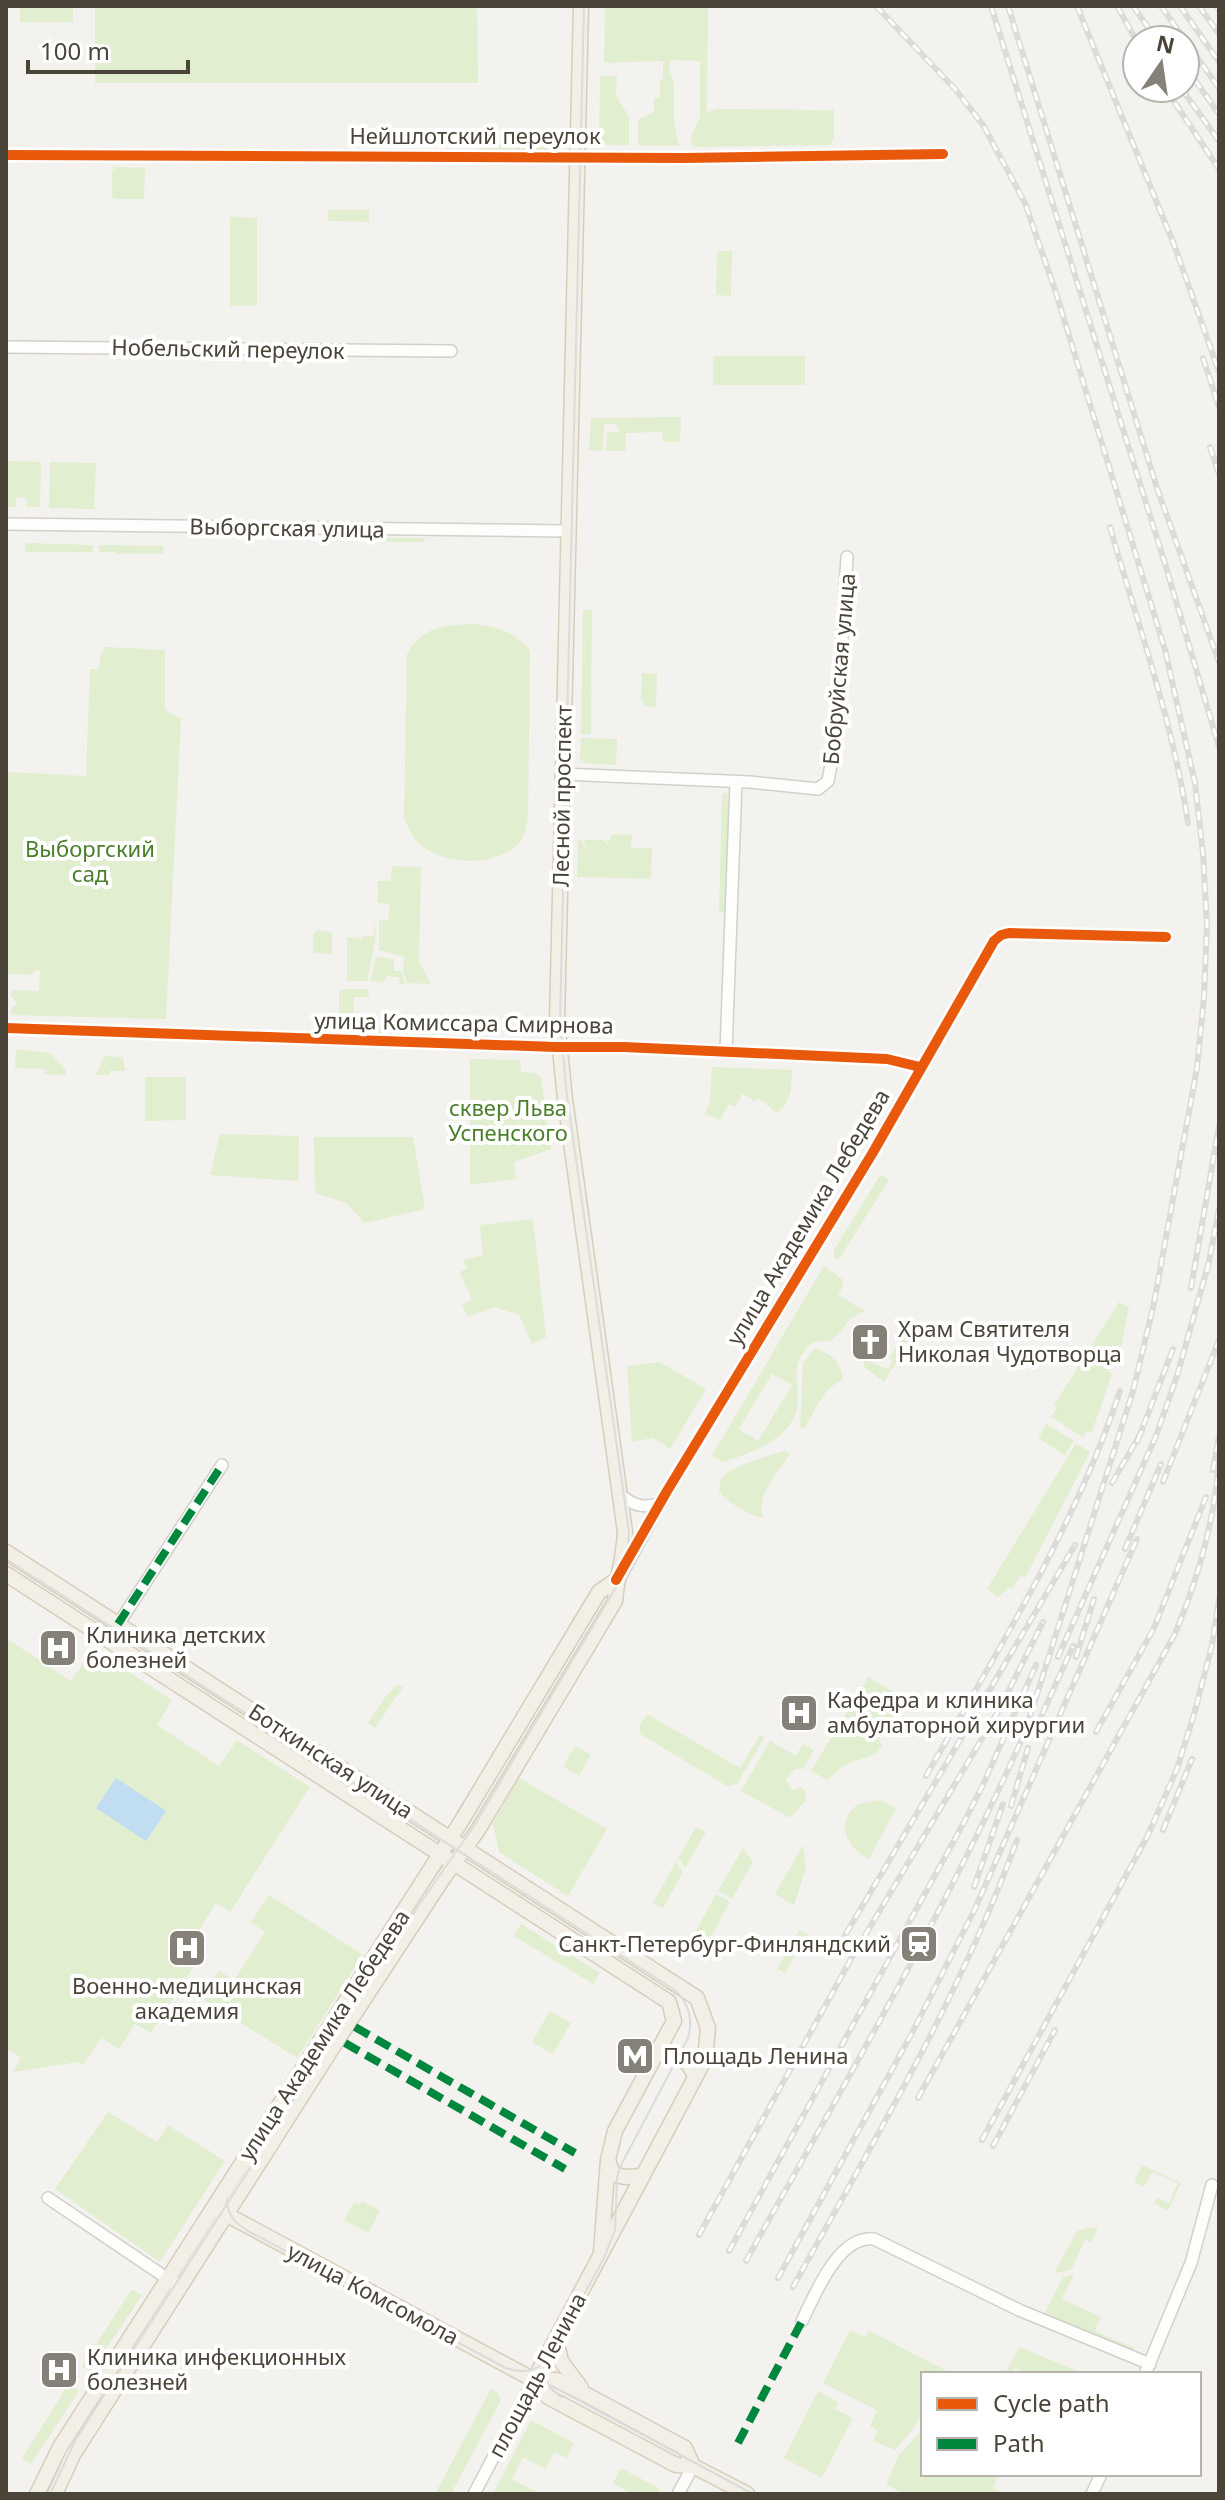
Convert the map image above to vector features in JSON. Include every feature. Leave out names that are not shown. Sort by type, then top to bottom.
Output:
[{"type":"main road","name":"Лесной проспект","points":[[581,6],[557,1021],[625,1532],[623,1560],[616,1580]]},
{"type":"main road","name":"Боткинская улица","points":[[6,1552],[657,1971]]},
{"type":"main road","name":"Боткинская улица","points":[[6,1574],[648,1987]]},
{"type":"main road","name":"улица Академика Лебедева","points":[[55,2494],[73,2455],[174,2283],[599,1592],[616,1580]]},
{"type":"main road","name":"улица Академика Лебедева","points":[[220,2211],[342,2041],[491,1808],[615,1601],[616,1580]]},
{"type":"main road","name":"площадь Ленина","points":[[534,2380],[705,2059],[708,2042],[705,2014],[697,1998],[657,1971]]},
{"type":"main road","name":"площадь Ленина","points":[[601,2257],[608,2160],[615,2131],[674,2021],[669,2002],[648,1987]]},
{"type":"main road","points":[[655,2055],[665,2053],[685,2059],[695,2077]]},
{"type":"main road","points":[[608,2160],[613,2174],[641,2176]]},
{"type":"main road","name":"улица Комсомола","points":[[220,2211],[534,2380],[548,2397],[676,2465],[693,2466],[747,2494]]},
{"type":"main road","name":"улица Академика Лебедева","points":[[37,2494],[60,2447],[174,2283]]},
{"type":"main road","points":[[556,2340],[567,2373],[587,2395]]},
{"type":"main road","name":"улица Комсомола","points":[[534,2380],[557,2380],[685,2448],[693,2466]]},
{"type":"street","name":"Нейшлотский переулок","points":[[6,155],[739,158],[943,154]]},
{"type":"street","name":"Нобельский переулок","points":[[6,347],[451,351]]},
{"type":"street","name":"Выборгская улица","points":[[6,524],[568,531]]},
{"type":"street","name":"Бобруйская улица","points":[[562,774],[818,789],[828,781],[836,738],[847,557]]},
{"type":"street","points":[[726,1051],[736,782]]},
{"type":"street","name":"улица Академика Лебедева","points":[[616,1580],[872,1154],[994,941],[1009,933],[1166,937]]},
{"type":"street","name":"улица Комиссара Смирнова","points":[[6,1028],[559,1047],[609,1046],[887,1059],[920,1067]]},
{"type":"street","points":[[108,1640],[222,1465]]},
{"type":"street","points":[[621,1495],[639,1506],[661,1503]]},
{"type":"street","points":[[802,2321],[826,2273],[847,2248],[858,2240],[874,2239],[1148,2369],[1191,2263],[1212,2185]]},
{"type":"street","points":[[48,2198],[174,2283]]},
{"type":"street","name":"площадь Ленина","points":[[474,2494],[534,2380]]},
{"type":"street","points":[[678,2494],[693,2466]]},
{"type":"green space","points":[[20,6],[73,6],[73,22],[20,22]]},
{"type":"green space","points":[[95,6],[477,6],[478,83],[95,83]]},
{"type":"green space","points":[[605,6],[708,6],[707,112],[717,109],[834,110],[834,139],[830,145],[693,147],[690,139],[700,117],[700,61],[670,60],[669,72],[674,83],[674,122],[679,146],[638,145],[638,120],[654,112],[654,98],[660,97],[663,61],[604,63]]},
{"type":"green space","points":[[600,76],[617,76],[616,96],[629,117],[629,145],[599,145]]},
{"type":"green space","points":[[478,143],[551,144],[552,148],[548,151],[478,151]]},
{"type":"green space","points":[[115,167],[145,168],[144,199],[114,199],[112,171]]},
{"type":"green space","points":[[328,210],[369,210],[369,222],[328,221]]},
{"type":"green space","points":[[230,217],[257,218],[257,306],[230,306]]},
{"type":"green space","points":[[717,251],[732,251],[731,296],[716,295]]},
{"type":"green space","points":[[713,356],[805,356],[805,385],[713,385]]},
{"type":"green space","points":[[681,417],[680,442],[663,442],[662,432],[626,433],[625,451],[606,451],[607,432],[620,432],[616,424],[604,424],[603,451],[589,450],[591,418]]},
{"type":"green space","points":[[6,461],[41,462],[40,507],[27,507],[26,498],[16,498],[16,507],[6,507]]},
{"type":"green space","points":[[50,462],[96,463],[94,509],[49,508]]},
{"type":"green space","points":[[321,537],[425,538],[424,542],[319,541]]},
{"type":"green space","points":[[25,543],[93,545],[93,552],[25,552]]},
{"type":"green space","points":[[99,545],[163,546],[163,554],[99,552]]},
{"type":"green space","points":[[583,610],[592,610],[591,734],[581,734]]},
{"type":"green space","points":[[472,624],[504,631],[530,651],[528,819],[525,831],[520,842],[510,850],[498,856],[471,861],[431,852],[415,839],[404,819],[407,654],[419,638],[435,629]]},
{"type":"green space","name":"Выборгский сад","points":[[104,647],[165,650],[165,710],[181,719],[166,1019],[11,1015],[11,1009],[17,1003],[11,996],[12,990],[39,991],[40,971],[34,970],[33,975],[6,974],[6,772],[86,776],[90,669],[99,669]]},
{"type":"green space","points":[[642,673],[657,674],[656,707],[645,706],[641,700]]},
{"type":"green space","points":[[581,738],[617,739],[616,765],[584,763],[580,758]]},
{"type":"green space","points":[[727,792],[726,912],[719,912],[722,794]]},
{"type":"green space","points":[[612,834],[633,835],[632,848],[652,848],[651,879],[577,877],[578,840],[591,856],[583,840],[604,840],[610,849],[606,840],[610,840]]},
{"type":"green space","points":[[392,866],[421,867],[419,961],[431,984],[407,983],[403,973],[404,957],[379,950],[379,920],[388,920],[390,904],[378,903],[378,881],[391,881]]},
{"type":"green space","points":[[374,920],[376,937],[367,981],[347,981],[347,937],[362,939],[363,936],[374,936]]},
{"type":"green space","points":[[318,930],[332,932],[332,954],[313,953],[313,934]]},
{"type":"green space","points":[[376,957],[394,959],[394,971],[401,971],[405,984],[399,984],[400,977],[386,976],[384,982],[370,981]]},
{"type":"green space","points":[[344,989],[368,989],[369,997],[354,997],[353,1017],[339,1017],[339,992]]},
{"type":"green space","points":[[338,1024],[437,1028],[437,1035],[338,1032]]},
{"type":"green space","points":[[16,1049],[50,1053],[66,1070],[66,1075],[45,1074],[45,1069],[15,1068]]},
{"type":"green space","points":[[104,1056],[123,1057],[125,1071],[96,1075]]},
{"type":"green space","name":"сквер Льва Успенского","points":[[470,1059],[520,1060],[521,1072],[535,1073],[541,1077],[551,1149],[514,1162],[516,1179],[470,1185]]},
{"type":"green space","points":[[712,1067],[792,1070],[788,1099],[777,1113],[758,1098],[755,1101],[743,1094],[735,1107],[729,1104],[720,1120],[705,1114],[710,1101]]},
{"type":"green space","points":[[145,1077],[186,1077],[186,1120],[145,1121]]},
{"type":"green space","points":[[220,1134],[299,1136],[298,1181],[210,1175]]},
{"type":"green space","points":[[314,1137],[413,1137],[425,1209],[365,1223],[346,1203],[315,1193]]},
{"type":"green space","points":[[883,1175],[889,1180],[839,1259],[834,1258],[834,1250]]},
{"type":"green space","points":[[533,1219],[546,1337],[532,1344],[519,1315],[494,1307],[468,1317],[462,1305],[472,1300],[460,1272],[467,1268],[463,1260],[483,1255],[480,1225]]},
{"type":"green space","points":[[824,1266],[842,1279],[843,1286],[838,1295],[865,1311],[850,1318],[830,1341],[813,1342],[805,1350],[798,1365],[797,1407],[779,1437],[723,1462],[712,1456]],"holes":[[[772,1374],[792,1385],[758,1441],[739,1429]]]},
{"type":"green space","points":[[1119,1302],[1129,1308],[1120,1351],[1108,1371],[1112,1374],[1092,1432],[1087,1431],[1083,1437],[1051,1417],[1057,1408],[1054,1405]]},
{"type":"green space","points":[[903,1335],[911,1339],[884,1382],[864,1367],[864,1359],[888,1369],[893,1360],[889,1358]]},
{"type":"green space","points":[[815,1348],[834,1360],[843,1380],[825,1394],[804,1429],[800,1427],[803,1363]]},
{"type":"green space","points":[[660,1362],[706,1389],[670,1449],[653,1438],[632,1442],[627,1366]]},
{"type":"green space","points":[[1047,1424],[1074,1441],[1065,1455],[1038,1438]]},
{"type":"green space","points":[[1076,1443],[1090,1452],[1025,1578],[1020,1576],[1013,1589],[1008,1588],[998,1597],[987,1589]]},
{"type":"green space","points":[[785,1451],[790,1454],[762,1501],[763,1518],[739,1508],[719,1491],[722,1478],[733,1469]]},
{"type":"green space","points":[[6,1638],[71,1681],[93,1649],[172,1700],[157,1725],[219,1766],[237,1740],[310,1787],[230,1912],[216,1903],[186,1951],[198,1960],[151,2033],[135,2024],[119,2049],[101,2038],[83,2065],[78,2062],[13,2072],[21,2058],[6,2048]]},
{"type":"green space","points":[[868,1677],[904,1698],[879,1739],[882,1746],[879,1750],[847,1765],[827,1780],[811,1771]]},
{"type":"green space","points":[[398,1684],[403,1687],[375,1728],[368,1723]]},
{"type":"green space","points":[[647,1714],[740,1768],[760,1735],[764,1738],[737,1784],[727,1786],[640,1734],[639,1727]]},
{"type":"green space","points":[[770,1741],[796,1756],[803,1744],[814,1750],[803,1769],[795,1769],[786,1780],[792,1790],[801,1787],[806,1792],[805,1801],[790,1818],[741,1791]]},
{"type":"green space","points":[[575,1746],[591,1755],[579,1776],[563,1766]]},
{"type":"green space","points":[[519,1778],[607,1829],[568,1896],[499,1852],[493,1823]]},
{"type":"green space","points":[[879,1800],[896,1808],[869,1859],[849,1842],[846,1819],[858,1804]]},
{"type":"green space","points":[[696,1827],[706,1832],[685,1868],[678,1858]]},
{"type":"green space","points":[[803,1845],[806,1868],[794,1905],[775,1894]]},
{"type":"green space","points":[[743,1848],[753,1862],[732,1899],[718,1891]]},
{"type":"green space","points":[[676,1862],[683,1872],[663,1908],[653,1903]]},
{"type":"green space","points":[[716,1894],[730,1902],[710,1938],[693,1936]]},
{"type":"green space","points":[[269,1895],[363,1955],[297,2058],[201,1998],[219,1971],[234,1980],[265,1932],[251,1922]]},
{"type":"green space","points":[[521,1924],[600,1973],[593,1984],[514,1936]]},
{"type":"green space","points":[[799,1930],[823,1944],[818,1953],[801,1944],[785,1973],[777,1969]]},
{"type":"green space","points":[[550,2011],[571,2023],[553,2054],[532,2042]]},
{"type":"green space","points":[[108,2112],[157,2142],[168,2125],[225,2161],[160,2262],[55,2189]]},
{"type":"green space","points":[[1142,2165],[1181,2183],[1168,2211],[1153,2203],[1158,2198],[1169,2203],[1178,2183],[1152,2172],[1144,2187],[1134,2182]]},
{"type":"green space","points":[[362,2201],[380,2211],[368,2233],[344,2220],[354,2202],[359,2205]]},
{"type":"green space","points":[[1098,2228],[1092,2242],[1085,2240],[1071,2270],[1054,2273],[1077,2231]]},
{"type":"green space","points":[[1074,2274],[1062,2299],[1101,2317],[1095,2331],[1134,2348],[1132,2353],[1044,2314],[1063,2277]]},
{"type":"green space","points":[[132,2289],[142,2295],[91,2372],[82,2366]]},
{"type":"green space","points":[[850,2330],[865,2337],[869,2331],[949,2372],[921,2372],[920,2416],[912,2431],[895,2450],[873,2441],[878,2430],[870,2426],[877,2410],[823,2383]]},
{"type":"green space","points":[[1019,2347],[1078,2372],[1023,2372],[1014,2368],[1012,2372],[1006,2372]]},
{"type":"green space","points":[[68,2385],[79,2391],[31,2464],[22,2458]]},
{"type":"green space","points":[[491,2389],[498,2393],[501,2400],[451,2494],[435,2494]]},
{"type":"green space","points":[[818,2391],[838,2402],[835,2409],[853,2418],[822,2478],[784,2458]]},
{"type":"green space","points":[[531,2420],[574,2443],[567,2458],[554,2452],[545,2469],[523,2457],[512,2479],[540,2494],[493,2494]]},
{"type":"green space","points":[[921,2431],[921,2476],[998,2476],[993,2488],[1002,2494],[904,2494],[886,2484],[899,2455]]},
{"type":"green space","points":[[621,2468],[660,2489],[658,2494],[625,2494],[627,2491],[613,2483]]},
{"type":"water","points":[[116,1778],[166,1811],[146,1841],[96,1808]]},
{"type":"tram line","points":[[50,2494],[76,2439],[421,1902],[474,1826],[619,1582],[627,1561],[629,1532],[567,1096],[560,1021],[584,6]]},
{"type":"tram line","points":[[6,1559],[676,1991],[687,2007],[690,2019],[688,2038],[620,2167],[615,2230],[604,2258],[554,2350],[545,2362],[534,2369],[521,2371],[506,2368],[248,2231],[233,2218],[227,2199]]},
{"type":"tram line","points":[[545,2355],[546,2379],[561,2397]]},
{"type":"tram line","points":[[552,2386],[753,2494]]},
{"type":"railway","points":[[876,6],[955,89],[983,125],[1025,203],[1056,293],[1165,650],[1195,783],[1203,854],[1207,924],[1197,1068],[1154,1303],[1133,1391],[1025,1732]]},
{"type":"railway","points":[[991,6],[1219,747]]},
{"type":"railway","points":[[1008,6],[1157,488],[1219,662]]},
{"type":"railway","points":[[1077,6],[1175,247],[1219,372]]},
{"type":"railway","points":[[1117,6],[1127,24]]},
{"type":"railway","points":[[1133,6],[1146,24]]},
{"type":"railway","points":[[1161,6],[1219,88]]},
{"type":"railway","points":[[1180,6],[1219,62]]},
{"type":"railway","points":[[1199,6],[1219,34]]},
{"type":"railway","points":[[1215,6],[1219,10]]},
{"type":"railway","points":[[1201,89],[1219,114]]},
{"type":"railway","points":[[1176,104],[1219,169]]},
{"type":"railway","points":[[1192,104],[1219,141]]},
{"type":"railway","points":[[1203,358],[1219,407]]},
{"type":"railway","points":[[1210,447],[1219,474]]},
{"type":"railway","points":[[1110,527],[1164,711],[1188,823]]},
{"type":"railway","points":[[1191,1288],[1219,1126]]},
{"type":"railway","points":[[1207,1272],[1219,1209]]},
{"type":"railway","points":[[1058,1657],[1156,1436],[1177,1376],[1209,1262]]},
{"type":"railway","points":[[1163,1482],[1219,1340]]},
{"type":"railway","points":[[1137,1442],[1173,1349]]},
{"type":"railway","points":[[926,1776],[1058,1540],[1102,1442],[1120,1391]]},
{"type":"railway","points":[[1112,1483],[1142,1431]]},
{"type":"railway","points":[[1213,1470],[1219,1436]]},
{"type":"railway","points":[[918,2098],[1175,1634],[1204,1548],[1214,1504],[1219,1459]]},
{"type":"railway","points":[[1125,1549],[1161,1464]]},
{"type":"railway","points":[[1096,1732],[1154,1628],[1206,1497]]},
{"type":"railway","points":[[778,2278],[913,2031],[975,1909],[1137,1539]]},
{"type":"railway","points":[[837,1949],[1075,1545]]},
{"type":"railway","points":[[1076,1657],[1094,1599]]},
{"type":"railway","points":[[982,2140],[1148,1835],[1177,1769],[1212,1645],[1219,1600]]},
{"type":"railway","points":[[699,2235],[851,1959],[999,1710],[1043,1622]]},
{"type":"railway","points":[[1035,1730],[1073,1646]]},
{"type":"railway","points":[[729,2251],[962,1826],[1036,1665]]},
{"type":"railway","points":[[746,2261],[930,1928],[1029,1723]]},
{"type":"railway","points":[[1011,1806],[1028,1748]]},
{"type":"railway","points":[[1163,1830],[1192,1759]]},
{"type":"railway","points":[[974,1887],[1003,1804]]},
{"type":"railway","points":[[793,2287],[942,2012],[1017,1840]]},
{"type":"railway","points":[[993,2146],[1055,2030]]},
{"type":"marked path","points":[[118,1624],[222,1465]]},
{"type":"marked path","points":[[355,2027],[575,2153]]},
{"type":"marked path","points":[[345,2043],[565,2169]]},
{"type":"marked path","points":[[738,2443],[802,2321]]},
{"type":"cycle path","points":[[6,155],[684,158],[943,154]]},
{"type":"cycle path","points":[[616,1580],[872,1154],[994,941],[1009,933],[1166,937]]},
{"type":"cycle path","points":[[6,1028],[624,1047],[887,1059],[920,1067]]},
{"type":"place","name":"Храм Святителя Николая Чудотворца","points":[[870,1342]]},
{"type":"place","name":"Клиника детских болезней","points":[[58,1648]]},
{"type":"place","name":"Кафедра и клиника амбулаторной хирургии","points":[[799,1713]]},
{"type":"place","name":"Санкт-Петербург-Финляндский","points":[[919,1944]]},
{"type":"place","name":"Военно-медицинская академия","points":[[187,1948]]},
{"type":"place","name":"Площадь Ленина","points":[[635,2056]]},
{"type":"place","name":"Клиника инфекционных болезней","points":[[59,2370]]}]
